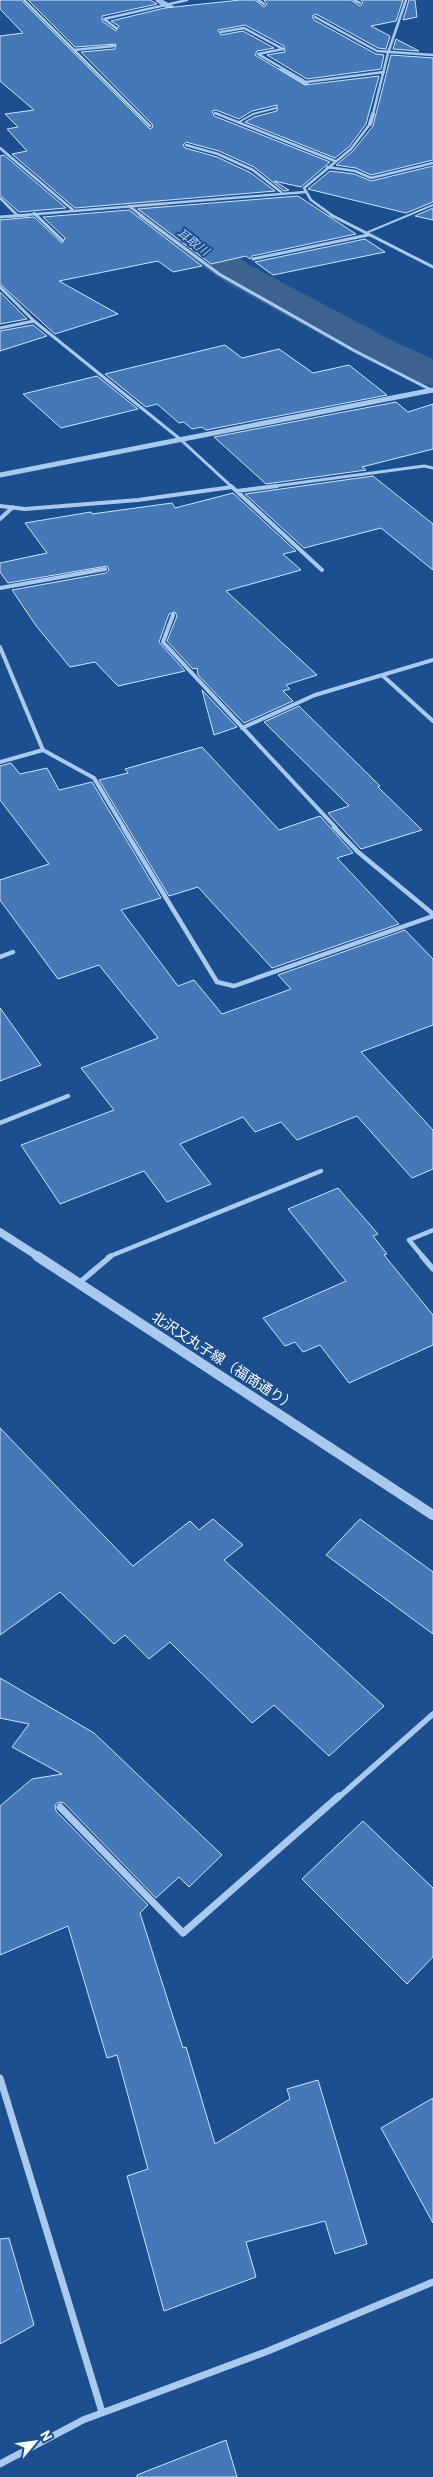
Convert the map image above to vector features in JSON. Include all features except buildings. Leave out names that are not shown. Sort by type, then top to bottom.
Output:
[{"type":"street","points":[[24,0],[150,126]]},
{"type":"street","points":[[116,28],[104,21],[104,18],[187,0]]},
{"type":"street","points":[[258,0],[264,4]]},
{"type":"street","points":[[354,0],[360,3]]},
{"type":"street","points":[[305,192],[304,188],[367,134],[388,53],[406,0]]},
{"type":"street","points":[[315,17],[377,51],[433,55]]},
{"type":"street","points":[[221,32],[244,28],[283,50],[258,54],[306,82],[384,72]]},
{"type":"street","points":[[74,50],[114,46]]},
{"type":"street","points":[[215,113],[282,138],[335,161]]},
{"type":"street","points":[[186,144],[218,154],[253,170],[281,192]]},
{"type":"street","points":[[0,148],[73,210]]},
{"type":"street","points":[[328,168],[355,171],[371,178],[433,163]]},
{"type":"street","points":[[0,217],[281,192],[305,192],[318,206],[367,234],[433,267]]},
{"type":"street","points":[[0,198],[17,215]]},
{"type":"street","points":[[129,206],[219,274],[347,347],[433,390]]},
{"type":"street","points":[[34,213],[62,240]]},
{"type":"street","points":[[253,259],[367,234]]},
{"type":"street","points":[[0,287],[34,321],[180,439],[322,570]]},
{"type":"street","points":[[0,328],[34,321]]},
{"type":"street","points":[[0,474],[433,390]]},
{"type":"street","points":[[237,491],[424,466],[433,468]]},
{"type":"street","points":[[0,506],[25,509],[138,500],[232,487]]},
{"type":"street","points":[[0,519],[12,507]]},
{"type":"street","points":[[0,588],[105,568]]},
{"type":"street","points":[[173,615],[163,642],[358,852],[433,915]]},
{"type":"street","points":[[0,647],[43,750],[94,778],[218,982],[234,986],[433,915]]},
{"type":"street","points":[[242,728],[316,695],[433,660]]},
{"type":"street","points":[[382,675],[433,721]]},
{"type":"street","points":[[0,762],[43,750]]},
{"type":"street","points":[[0,956],[14,952]]},
{"type":"street","points":[[0,1123],[68,1096]]},
{"type":"street","points":[[79,1283],[106,1258],[321,1172]]},
{"type":"street","points":[[433,1230],[409,1240],[433,1269]]},
{"type":"street","name":"北沢又丸子線（福商通り）","points":[[0,1232],[433,1514]]},
{"type":"street","points":[[60,1808],[183,1933],[433,1714]]},
{"type":"street","points":[[0,2078],[102,2412]]},
{"type":"street","points":[[0,2464],[102,2412],[268,2351],[433,2282]]},
{"type":"lane","points":[[238,122],[253,114],[276,108]]},
{"type":"lane","points":[[367,234],[433,205]]},
{"type":"waterway","points":[[158,0],[182,14]]},
{"type":"waterway","name":"耳取川","points":[[0,48],[76,139],[151,210],[181,234],[238,274],[381,351],[433,374]]},
{"type":"waterway","points":[[280,71],[319,92]]}]
